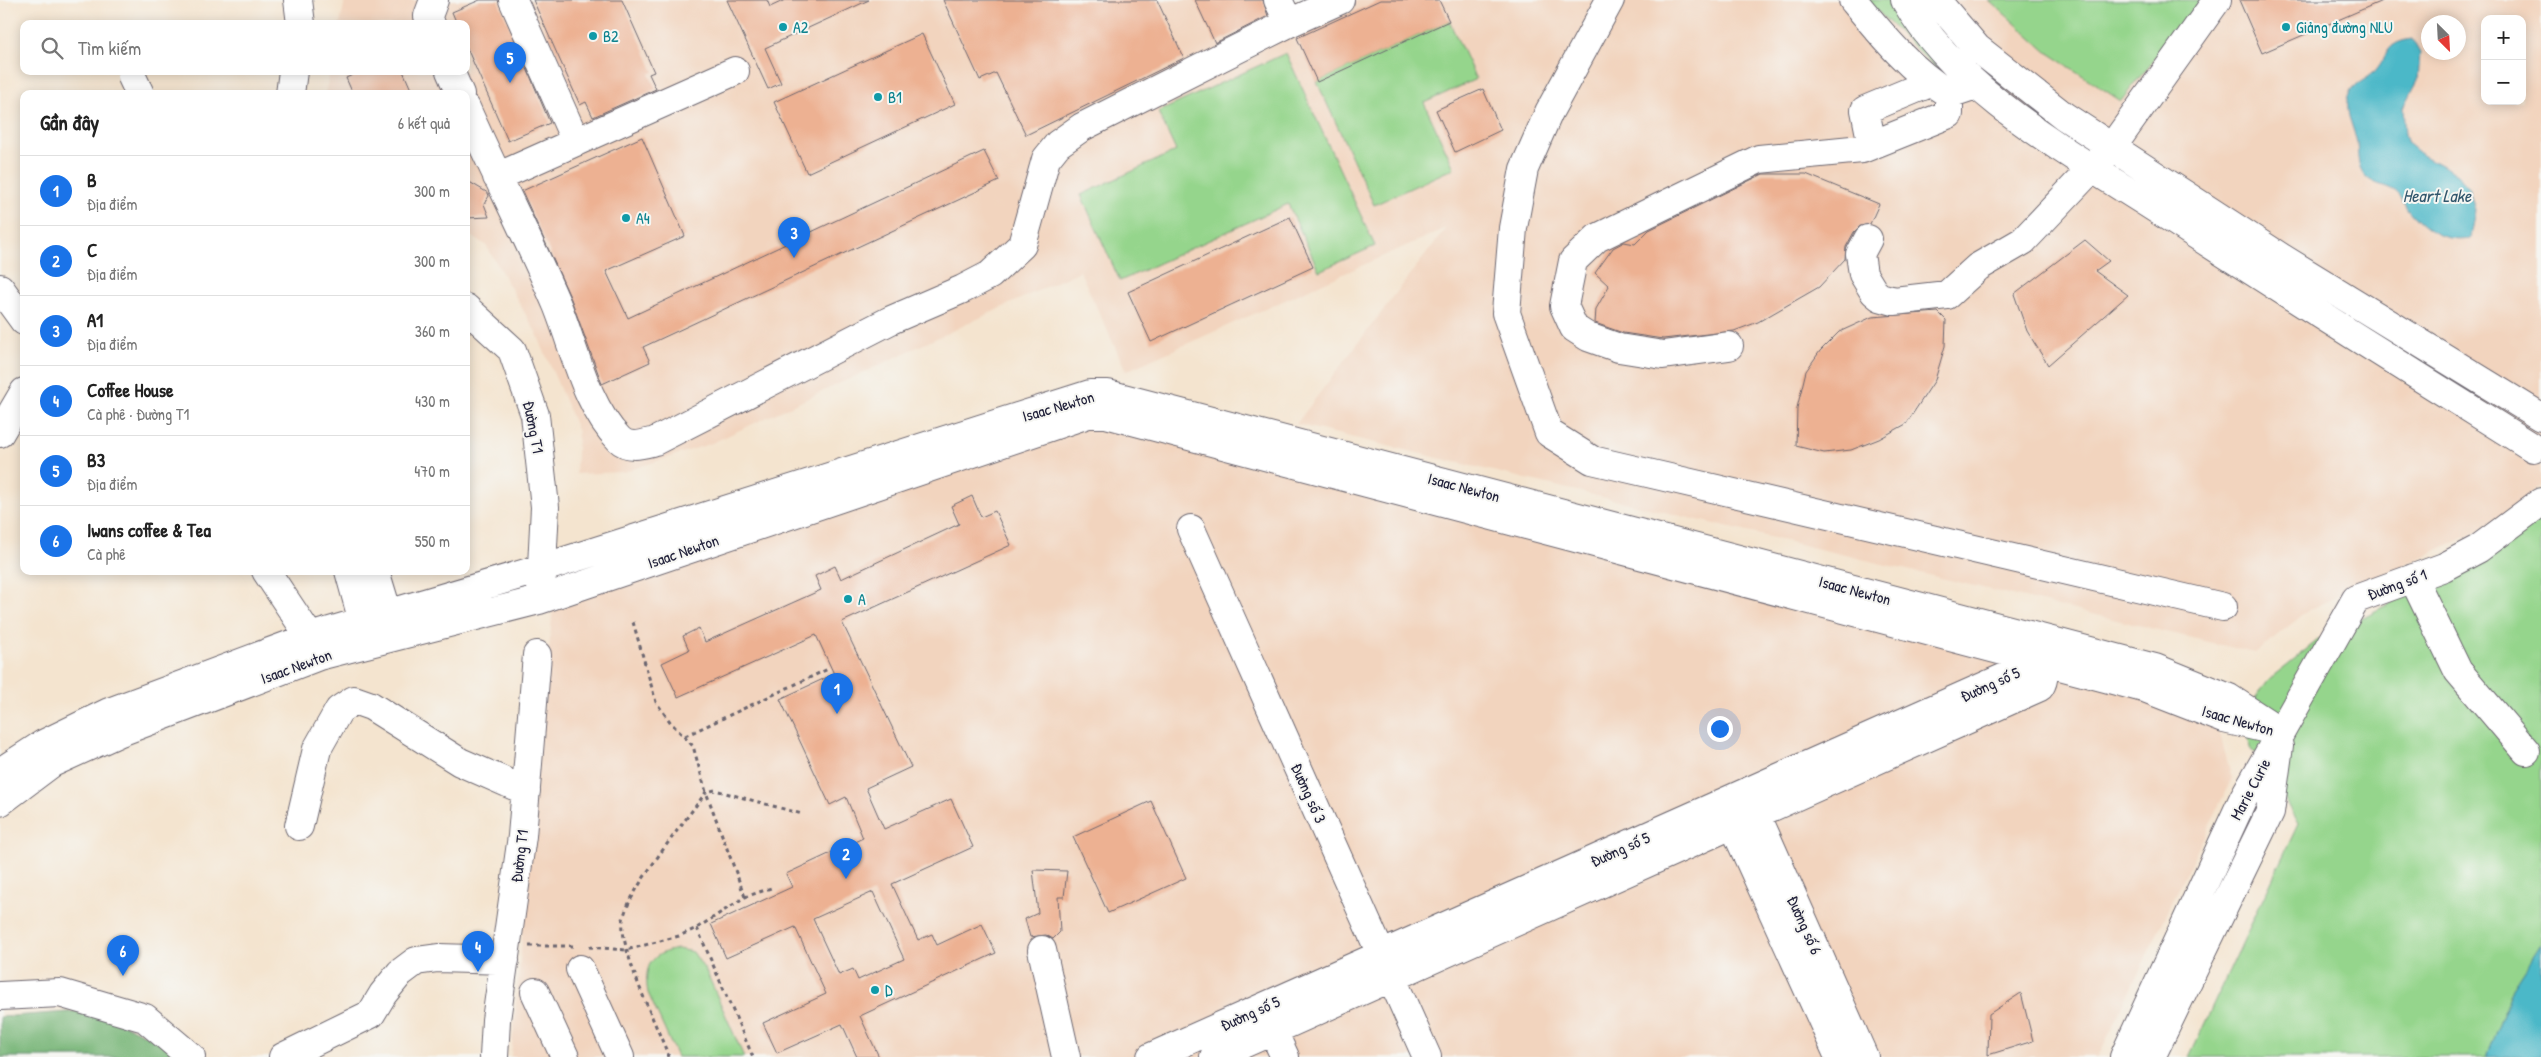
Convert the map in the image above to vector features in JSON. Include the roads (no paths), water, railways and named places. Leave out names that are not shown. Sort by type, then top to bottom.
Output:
[{"type":"street","points":[[430,20],[428,16],[434,0]]},
{"type":"street","points":[[513,0],[576,142]]},
{"type":"street","points":[[470,117],[557,306],[596,405],[609,428],[621,441],[635,446],[655,441],[891,320],[963,289],[990,275],[1022,246],[1046,159],[1058,144],[1082,127],[1284,11],[1340,0]]},
{"type":"street","points":[[1610,0],[1549,112],[1524,169],[1513,228],[1506,313],[1549,433],[1592,460],[2223,607]]},
{"type":"street","points":[[1728,346],[1663,354],[1619,348],[1588,337],[1574,328],[1564,306],[1573,261],[1597,238],[1760,159],[1862,149],[1949,114],[1940,88],[1880,32],[1853,0]]},
{"type":"street","points":[[1904,0],[1917,22],[1975,84],[2048,138],[2267,282],[2533,448]]},
{"type":"street","points":[[1936,0],[1978,48],[2013,78],[2064,116],[2282,258],[2541,417]]},
{"type":"street","points":[[1868,239],[1860,254],[1863,274],[1874,292],[1894,301],[1947,295],[1978,267],[2023,241],[2094,168],[2112,148],[2217,0]]},
{"type":"street","points":[[496,177],[735,71]]},
{"type":"street","points":[[291,90],[292,75]]},
{"type":"street","points":[[452,75],[458,90]]},
{"type":"street","points":[[1872,145],[1865,110],[1940,88],[1975,84]]},
{"type":"street","points":[[0,288],[20,316]]},
{"type":"street","name":"Đường T1","points":[[470,312],[512,350],[535,415],[546,507],[543,568],[539,600]]},
{"type":"street","name":"Isaac Newton","points":[[0,802],[52,763],[118,733],[319,656],[379,629],[543,568],[1090,394],[1108,394],[2155,668],[2229,698],[2281,732]]},
{"type":"street","points":[[0,433],[20,399]]},
{"type":"street","name":"Isaac Newton","points":[[0,772],[43,744],[109,712],[310,637],[379,629],[539,600],[1088,414],[1106,414],[2138,686],[2224,719],[2281,732]]},
{"type":"street","name":"Đường số 1","points":[[2281,732],[2356,599],[2444,567],[2478,549],[2541,502]]},
{"type":"street","name":"Đường số 3","points":[[1191,529],[1427,1057]]},
{"type":"street","points":[[269,575],[310,637]]},
{"type":"street","points":[[351,575],[379,629]]},
{"type":"street","points":[[375,575],[379,629]]},
{"type":"street","points":[[2414,578],[2458,671],[2526,751]]},
{"type":"street","name":"Đường T1","points":[[494,1057],[505,953],[526,791],[537,654]]},
{"type":"street","name":"Đường số 5","points":[[1151,1057],[1386,966],[1740,808],[2040,686],[2044,680],[2043,673],[2038,668],[2030,667],[2021,670],[1740,808]]},
{"type":"street","points":[[299,826],[317,749],[339,710],[354,700],[371,706],[460,762],[526,791]]},
{"type":"street","name":"Marie Curie","points":[[2124,1057],[2243,799],[2281,732]]},
{"type":"street","name":"Marie Curie","points":[[2151,1057],[2270,812],[2281,732]]},
{"type":"street","name":"Đường số 6","points":[[1740,808],[1839,1057]]},
{"type":"street","name":"Đường số 6","points":[[1740,808],[1864,1057]]},
{"type":"street","points":[[1042,950],[1066,1057]]},
{"type":"street","points":[[283,1057],[371,1014],[382,994],[400,973],[416,961],[505,953]]},
{"type":"street","name":"Đường số 5","points":[[1214,1057],[1273,1030],[1386,966]]},
{"type":"street","points":[[580,969],[620,1057]]},
{"type":"street","points":[[535,992],[565,1057]]},
{"type":"street","points":[[0,996],[60,993],[145,1018],[191,1057]]},
{"type":"street","points":[[1273,1030],[1286,1057]]},
{"type":"water","name":"Heart Lake","points":[[2412,39],[2420,53],[2418,80],[2403,108],[2405,134],[2408,144],[2419,153],[2459,175],[2469,190],[2475,210],[2470,238],[2451,238],[2428,229],[2408,210],[2397,193],[2370,180],[2363,173],[2360,166],[2357,143],[2348,111],[2351,91],[2374,72],[2392,46],[2396,43]]},
{"type":"water","points":[[2541,945],[2541,1057],[2486,1057],[2513,988]]},
{"type":"place","name":"A2","points":[[783,27]]},
{"type":"place","name":"Giảng đường NLU","points":[[2286,27]]},
{"type":"place","name":"B2","points":[[593,36]]},
{"type":"place","name":"B3","points":[[510,83]]},
{"type":"place","name":"B1","points":[[878,97]]},
{"type":"place","name":"A4","points":[[626,218]]},
{"type":"place","name":"A1","points":[[794,258]]},
{"type":"place","name":"A","points":[[848,599]]},
{"type":"place","name":"B","points":[[837,714]]},
{"type":"place","name":"C","points":[[846,879]]},
{"type":"place","name":"Coffee House","points":[[478,972]]},
{"type":"place","name":"Iwans coffee & Tea","points":[[123,976]]},
{"type":"place","name":"D","points":[[875,990]]}]
